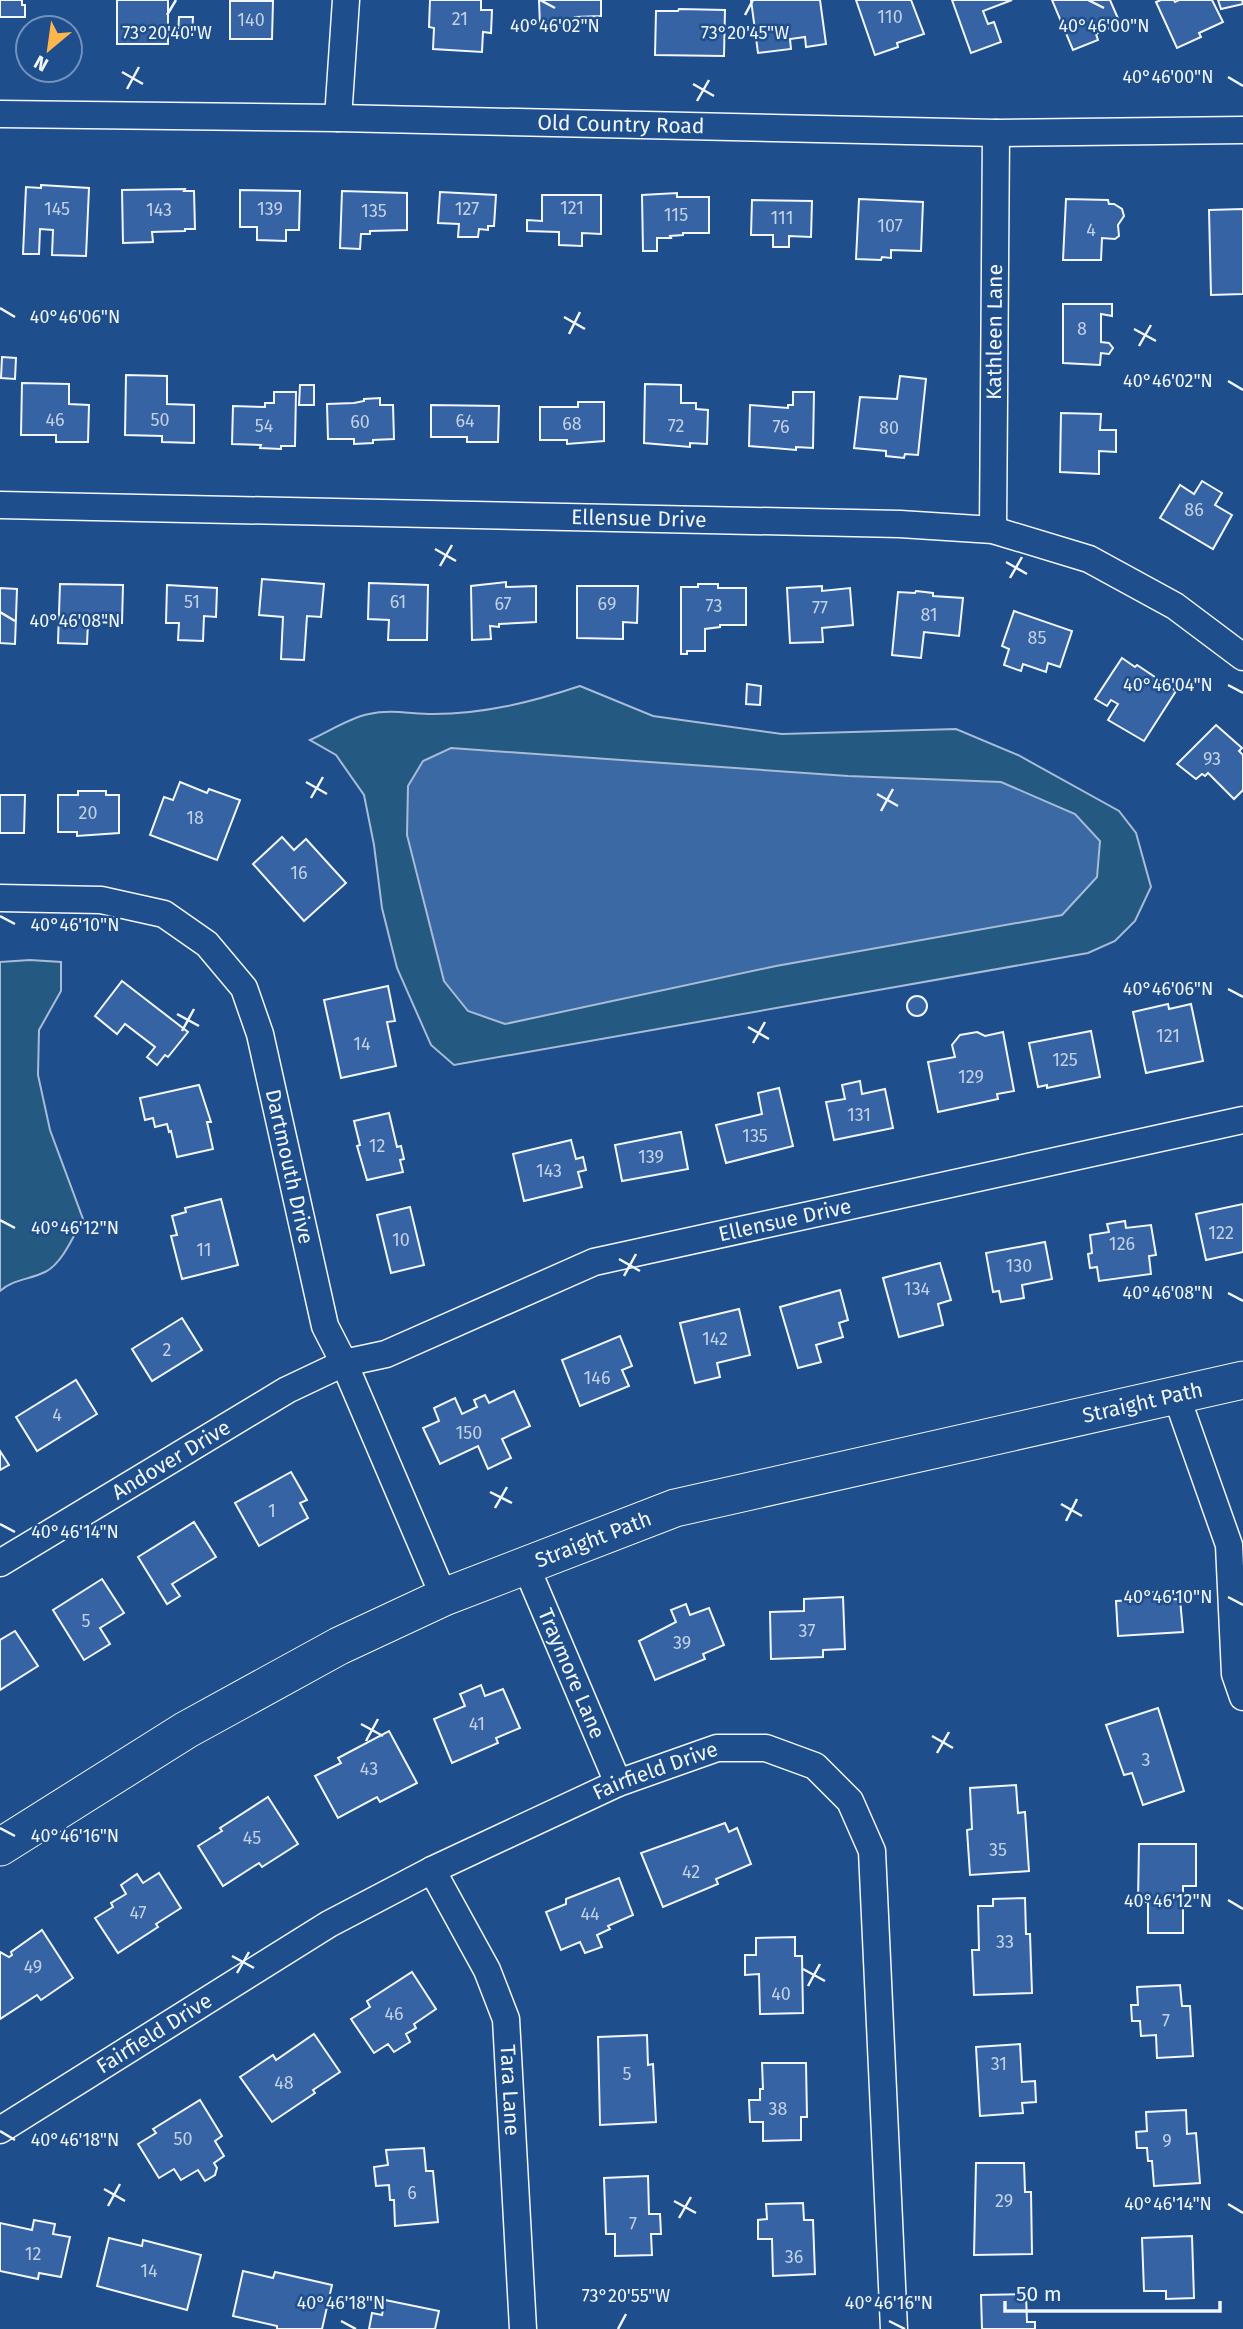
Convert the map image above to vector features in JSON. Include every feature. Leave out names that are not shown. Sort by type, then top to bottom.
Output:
[{"type":"main road","name":"Straight Path","points":[[0,1847],[186,1730],[339,1646],[444,1597],[675,1507],[1243,1380]]},
{"type":"street","points":[[338,118],[346,0]]},
{"type":"street","name":"Old Country Road","points":[[0,114],[338,118],[996,133],[1243,130]]},
{"type":"street","name":"Kathleen Lane","points":[[993,530],[996,133]]},
{"type":"street","name":"Ellensue Drive","points":[[0,505],[900,524],[993,530],[1090,559],[1175,606],[1243,657]]},
{"type":"street","name":"Dartmouth Drive","points":[[0,898],[102,900],[163,914],[207,944],[244,988],[260,1034],[325,1326],[344,1363],[444,1597]]},
{"type":"street","name":"Ellensue Drive","points":[[344,1363],[386,1354],[594,1262],[1243,1120]]},
{"type":"street","name":"Andover Drive","points":[[0,1563],[287,1390],[344,1363]]},
{"type":"street","points":[[1176,1395],[1229,1545],[1236,1674],[1243,1697]]},
{"type":"street","name":"Traymore Lane","points":[[525,1564],[618,1783]]},
{"type":"street","name":"Fairfield Drive","points":[[0,2130],[329,1924],[432,1870],[618,1783],[717,1748],[765,1748],[815,1766],[850,1801],[872,1851],[894,2329]]},
{"type":"street","name":"Tara Lane","points":[[432,1870],[487,1970],[506,2019],[523,2329]]},
{"type":"shaded area","points":[[580,686],[653,716],[782,734],[956,729],[1018,755],[1119,811],[1136,833],[1151,887],[1135,921],[1115,941],[1088,953],[454,1065],[431,1045],[397,968],[382,908],[364,795],[336,755],[310,740],[347,721],[369,714],[471,712],[526,702]]},
{"type":"shaded area","points":[[451,748],[848,776],[1001,782],[1075,814],[1100,841],[1097,877],[1062,915],[776,966],[505,1024],[468,1011],[444,981],[407,835],[408,786],[423,761]]},
{"type":"shaded area","points":[[0,962],[61,962],[61,991],[39,1030],[38,1075],[50,1130],[83,1219],[57,1263],[39,1275],[10,1284],[0,1291]]},
{"type":"building","points":[[0,0],[22,0],[25,14],[0,17]]},
{"type":"building","points":[[117,0],[168,0],[168,44],[117,44]]},
{"type":"building","points":[[430,0],[481,0],[481,10],[492,10],[491,33],[483,32],[482,52],[433,49],[434,28],[429,27]]},
{"type":"building","points":[[539,0],[601,0],[601,16],[575,17],[576,26],[540,26]]},
{"type":"building","points":[[751,0],[820,0],[826,44],[806,47],[805,37],[790,39],[791,49],[758,53]]},
{"type":"building","points":[[856,0],[911,0],[924,34],[897,43],[898,47],[875,55]]},
{"type":"building","points":[[952,0],[1012,0],[983,11],[988,24],[994,22],[1001,42],[971,53]]},
{"type":"building","points":[[1052,0],[1110,0],[1120,23],[1096,34],[1098,40],[1073,50]]},
{"type":"building","points":[[1212,0],[1223,22],[1199,33],[1201,37],[1177,48],[1156,2]]},
{"type":"building","points":[[1218,0],[1242,0],[1243,4],[1221,9]]},
{"type":"building","points":[[230,1],[273,1],[272,39],[230,39]]},
{"type":"building","points":[[725,10],[724,56],[655,55],[656,11]]},
{"type":"building","points":[[179,17],[193,17],[192,35],[178,35]]},
{"type":"building","points":[[41,185],[89,188],[86,256],[52,255],[53,230],[40,229],[39,254],[23,254],[26,187],[41,188]]},
{"type":"building","points":[[185,189],[184,191],[194,191],[195,229],[152,232],[153,242],[123,243],[122,190]]},
{"type":"building","points":[[240,190],[300,191],[299,230],[286,230],[286,241],[257,240],[257,227],[240,227]]},
{"type":"building","points":[[342,191],[407,193],[407,230],[370,231],[370,234],[361,234],[360,249],[340,248]]},
{"type":"building","points":[[440,192],[496,195],[494,226],[488,226],[488,230],[479,229],[478,237],[458,237],[459,224],[438,223]]},
{"type":"building","points":[[677,193],[677,197],[709,197],[709,233],[683,233],[670,236],[671,238],[657,238],[657,251],[643,251],[642,195]]},
{"type":"building","points":[[542,195],[601,195],[601,234],[582,233],[582,246],[559,245],[559,232],[527,231],[527,220],[542,221]]},
{"type":"building","points":[[859,199],[923,202],[921,251],[891,250],[891,258],[856,259]]},
{"type":"building","points":[[1066,199],[1108,200],[1109,204],[1122,209],[1124,216],[1118,225],[1119,236],[1115,239],[1102,238],[1101,260],[1063,260]]},
{"type":"building","points":[[752,200],[812,201],[811,237],[789,236],[789,247],[773,247],[773,235],[751,235]]},
{"type":"building","points":[[1243,209],[1243,294],[1211,295],[1209,210]]},
{"type":"building","points":[[1063,304],[1112,304],[1112,316],[1101,314],[1101,342],[1109,343],[1113,348],[1109,354],[1101,353],[1100,365],[1063,363]]},
{"type":"building","points":[[2,357],[16,358],[15,379],[1,378]]},
{"type":"building","points":[[126,375],[167,376],[167,404],[194,405],[194,443],[162,442],[162,436],[125,435]]},
{"type":"building","points":[[900,376],[926,379],[918,455],[905,454],[904,458],[886,456],[886,451],[854,448],[860,397],[897,399]]},
{"type":"building","points":[[22,383],[69,384],[69,404],[89,405],[88,442],[56,442],[56,435],[21,435]]},
{"type":"building","points":[[645,384],[681,385],[681,403],[696,403],[696,409],[708,410],[707,444],[690,443],[690,447],[644,443]]},
{"type":"building","points":[[300,385],[314,385],[314,405],[299,405]]},
{"type":"building","points":[[274,392],[296,392],[295,446],[281,446],[281,449],[232,444],[233,406],[265,407],[265,403],[274,403]]},
{"type":"building","points":[[793,392],[814,392],[813,448],[796,447],[796,450],[749,446],[750,405],[788,408],[788,405],[793,405]]},
{"type":"building","points":[[380,398],[380,405],[393,405],[394,439],[354,444],[354,439],[328,439],[327,404]]},
{"type":"building","points":[[578,402],[604,402],[604,441],[567,444],[567,440],[540,440],[540,407],[578,407]]},
{"type":"building","points":[[431,405],[499,406],[498,442],[467,442],[467,437],[431,437]]},
{"type":"building","points":[[1061,413],[1101,414],[1100,430],[1116,430],[1116,452],[1099,451],[1099,474],[1060,472]]},
{"type":"building","points":[[1202,481],[1222,493],[1215,505],[1232,515],[1213,549],[1160,518],[1180,485],[1194,494]]},
{"type":"building","points":[[262,579],[324,584],[321,617],[307,616],[304,660],[281,659],[283,617],[259,615]]},
{"type":"building","points":[[506,582],[506,587],[536,586],[536,622],[490,626],[491,639],[472,640],[471,586]]},
{"type":"building","points":[[369,583],[428,585],[427,640],[388,640],[389,620],[368,619]]},
{"type":"building","points":[[60,584],[123,585],[122,623],[88,622],[87,644],[58,643]]},
{"type":"building","points":[[698,584],[718,584],[718,588],[746,588],[746,625],[720,625],[705,629],[705,651],[687,651],[687,654],[681,654],[681,587],[698,587]]},
{"type":"building","points":[[167,585],[217,588],[216,617],[204,616],[203,641],[178,640],[179,623],[166,623]]},
{"type":"building","points":[[577,586],[638,586],[637,623],[623,622],[623,639],[577,638]]},
{"type":"building","points":[[822,586],[822,591],[850,588],[853,625],[822,628],[823,642],[790,643],[787,588]]},
{"type":"building","points":[[0,588],[17,589],[15,644],[0,643]]},
{"type":"building","points":[[898,592],[933,593],[933,596],[963,598],[959,636],[924,632],[921,658],[892,655]]},
{"type":"building","points":[[1014,611],[1072,631],[1060,667],[1048,663],[1046,672],[1023,664],[1021,671],[1004,665],[1009,649],[1002,646]]},
{"type":"building","points":[[1122,658],[1176,691],[1144,741],[1108,720],[1118,704],[1111,700],[1107,706],[1095,699]]},
{"type":"building","points":[[747,684],[761,686],[760,705],[746,704]]},
{"type":"building","points":[[1216,725],[1242,748],[1239,751],[1243,755],[1243,790],[1234,799],[1208,773],[1196,779],[1177,764]]},
{"type":"building","points":[[180,782],[207,793],[209,789],[240,800],[217,860],[150,835],[164,797],[173,800]]},
{"type":"building","points":[[78,791],[106,791],[106,795],[119,795],[119,833],[77,836],[77,832],[58,832],[58,795],[78,795]]},
{"type":"building","points":[[0,795],[25,795],[24,833],[0,833]]},
{"type":"building","points":[[282,837],[294,850],[306,839],[346,883],[304,921],[253,864]]},
{"type":"building","points":[[122,981],[188,1032],[168,1057],[165,1055],[157,1065],[147,1057],[155,1047],[125,1024],[117,1034],[95,1016]]},
{"type":"building","points":[[388,986],[395,1021],[387,1022],[396,1066],[341,1078],[324,1000]]},
{"type":"building","points":[[917,996],[924,999],[927,1006],[924,1013],[917,1016],[910,1013],[907,1006],[910,999]]},
{"type":"building","points":[[1168,1004],[1169,1009],[1191,1004],[1203,1061],[1146,1073],[1133,1012]]},
{"type":"building","points":[[1091,1031],[1100,1077],[1047,1088],[1047,1085],[1038,1087],[1029,1043]]},
{"type":"building","points":[[977,1032],[985,1036],[1003,1032],[1014,1091],[997,1094],[998,1099],[938,1112],[928,1062],[955,1057],[952,1045],[960,1035]]},
{"type":"building","points":[[860,1081],[862,1094],[885,1089],[893,1128],[834,1140],[826,1102],[845,1099],[842,1085]]},
{"type":"building","points":[[199,1085],[211,1122],[207,1122],[213,1149],[177,1157],[167,1124],[155,1127],[153,1118],[145,1120],[140,1098]]},
{"type":"building","points":[[779,1088],[793,1146],[726,1163],[716,1125],[762,1114],[758,1093]]},
{"type":"building","points":[[389,1113],[397,1147],[401,1146],[403,1172],[367,1180],[357,1146],[360,1145],[354,1121]]},
{"type":"building","points":[[681,1132],[688,1169],[622,1181],[615,1145]]},
{"type":"building","points":[[571,1140],[576,1159],[583,1157],[586,1170],[578,1172],[582,1187],[524,1201],[513,1154]]},
{"type":"building","points":[[221,1199],[238,1265],[182,1279],[171,1236],[177,1235],[172,1216],[186,1212],[185,1208]]},
{"type":"building","points":[[1243,1204],[1243,1252],[1206,1260],[1196,1214]]},
{"type":"building","points":[[410,1207],[424,1265],[391,1273],[377,1215]]},
{"type":"building","points":[[1125,1221],[1126,1228],[1151,1225],[1156,1255],[1149,1256],[1151,1274],[1099,1281],[1097,1267],[1090,1268],[1090,1235],[1109,1232],[1107,1224]]},
{"type":"building","points":[[1045,1242],[1052,1279],[1022,1285],[1024,1298],[1001,1302],[999,1291],[993,1292],[986,1253]]},
{"type":"building","points":[[940,1263],[951,1300],[938,1304],[943,1325],[899,1337],[883,1278]]},
{"type":"building","points":[[840,1290],[848,1320],[839,1323],[843,1337],[816,1345],[821,1362],[798,1368],[780,1307]]},
{"type":"building","points":[[739,1309],[750,1355],[717,1363],[720,1377],[695,1383],[680,1323]]},
{"type":"building","points":[[182,1318],[202,1350],[152,1381],[132,1349]]},
{"type":"building","points":[[620,1336],[632,1366],[622,1370],[629,1386],[580,1406],[562,1360]]},
{"type":"building","points":[[76,1380],[97,1414],[37,1451],[16,1417]]},
{"type":"building","points":[[514,1391],[530,1426],[502,1439],[511,1458],[488,1469],[478,1446],[440,1464],[423,1428],[439,1421],[434,1408],[455,1398],[462,1414],[477,1407],[474,1400],[485,1395],[489,1403]]},
{"type":"building","points":[[0,1451],[9,1465],[0,1470]]},
{"type":"building","points":[[291,1472],[307,1500],[300,1503],[308,1518],[259,1546],[235,1503]]},
{"type":"building","points":[[194,1522],[216,1557],[172,1584],[180,1596],[167,1604],[138,1557]]},
{"type":"building","points":[[102,1579],[124,1613],[100,1628],[110,1644],[84,1660],[53,1610]]},
{"type":"building","points":[[1156,1592],[1157,1600],[1180,1599],[1183,1632],[1118,1636],[1116,1601],[1135,1600],[1135,1593]]},
{"type":"building","points":[[843,1597],[845,1649],[823,1650],[823,1657],[771,1659],[770,1612],[804,1611],[804,1599]]},
{"type":"building","points":[[686,1604],[690,1615],[709,1608],[724,1645],[703,1654],[705,1659],[655,1680],[639,1641],[676,1622],[671,1610]]},
{"type":"building","points":[[15,1631],[38,1666],[0,1690],[0,1640]]},
{"type":"building","points":[[481,1685],[485,1696],[503,1689],[520,1728],[496,1738],[498,1743],[452,1763],[434,1719],[465,1706],[460,1694]]},
{"type":"building","points":[[1158,1708],[1184,1791],[1143,1805],[1132,1773],[1124,1775],[1106,1725]]},
{"type":"building","points":[[389,1731],[417,1783],[380,1802],[377,1797],[338,1818],[315,1776],[341,1763],[338,1758]]},
{"type":"building","points":[[1016,1785],[1018,1813],[1025,1812],[1029,1871],[970,1875],[967,1830],[972,1829],[970,1788]]},
{"type":"building","points":[[268,1797],[298,1844],[262,1867],[259,1863],[223,1886],[198,1846],[222,1831],[220,1828]]},
{"type":"building","points":[[725,1823],[729,1832],[737,1828],[751,1864],[716,1879],[718,1884],[663,1907],[641,1853]]},
{"type":"building","points":[[1139,1844],[1196,1844],[1196,1886],[1183,1886],[1183,1933],[1148,1933],[1148,1902],[1138,1902]]},
{"type":"building","points":[[159,1873],[181,1908],[118,1953],[95,1918],[113,1907],[111,1903],[126,1894],[121,1885],[137,1874],[143,1883]]},
{"type":"building","points":[[619,1878],[633,1915],[608,1926],[610,1929],[597,1935],[602,1947],[585,1953],[580,1942],[561,1950],[546,1912],[566,1904],[566,1899]]},
{"type":"building","points":[[1025,1898],[1026,1934],[1030,1934],[1032,1993],[974,1995],[972,1950],[979,1950],[978,1906],[993,1906],[993,1899]]},
{"type":"building","points":[[42,1930],[73,1978],[41,2000],[37,1995],[0,2019],[0,1952],[9,1957],[11,1952]]},
{"type":"building","points":[[795,1937],[795,1956],[802,1956],[803,2013],[760,2014],[759,1974],[745,1975],[745,1955],[756,1955],[756,1938]]},
{"type":"building","points":[[412,1972],[436,2009],[414,2024],[416,2028],[406,2034],[410,2042],[394,2052],[388,2044],[374,2053],[351,2019],[370,2007],[367,2001]]},
{"type":"building","points":[[1180,1985],[1182,2006],[1190,2006],[1193,2056],[1157,2058],[1156,2035],[1141,2036],[1140,2021],[1132,2021],[1131,2005],[1138,2005],[1137,1987]]},
{"type":"building","points":[[314,2034],[340,2072],[313,2090],[315,2093],[272,2122],[240,2077],[273,2055],[276,2060]]},
{"type":"building","points":[[647,2035],[648,2065],[653,2064],[656,2122],[600,2125],[598,2037]]},
{"type":"building","points":[[1020,2044],[1022,2082],[1035,2081],[1036,2102],[1022,2103],[1023,2113],[980,2116],[976,2047]]},
{"type":"building","points":[[762,2063],[806,2063],[807,2117],[801,2117],[801,2140],[763,2141],[763,2122],[750,2122],[749,2100],[760,2100],[760,2089],[763,2089]]},
{"type":"building","points":[[200,2100],[222,2136],[215,2141],[224,2156],[214,2163],[217,2168],[215,2175],[205,2181],[198,2170],[181,2180],[174,2169],[159,2178],[138,2144],[156,2133],[153,2129]]},
{"type":"building","points":[[1186,2110],[1187,2134],[1196,2133],[1200,2183],[1154,2186],[1152,2161],[1148,2161],[1147,2148],[1137,2148],[1136,2132],[1147,2131],[1146,2112]]},
{"type":"building","points":[[424,2148],[426,2171],[433,2171],[438,2222],[395,2226],[394,2200],[390,2200],[389,2185],[376,2186],[374,2167],[388,2165],[386,2150]]},
{"type":"building","points":[[976,2163],[1024,2163],[1025,2192],[1031,2192],[1032,2254],[974,2255]]},
{"type":"building","points":[[648,2176],[649,2214],[660,2214],[661,2234],[651,2234],[652,2255],[615,2256],[615,2234],[606,2234],[604,2178]]},
{"type":"building","points":[[803,2203],[804,2220],[813,2220],[815,2274],[773,2276],[772,2239],[758,2239],[758,2220],[767,2219],[766,2204]]},
{"type":"building","points":[[34,2220],[55,2224],[53,2234],[70,2237],[61,2277],[39,2273],[38,2279],[0,2271],[0,2223],[32,2230]]},
{"type":"building","points":[[1192,2236],[1194,2298],[1166,2299],[1166,2291],[1144,2291],[1142,2238]]},
{"type":"building","points":[[109,2238],[142,2246],[143,2240],[201,2255],[187,2310],[97,2286]]},
{"type":"building","points":[[243,2271],[273,2278],[275,2272],[332,2285],[322,2329],[277,2329],[277,2326],[233,2316]]},
{"type":"building","points":[[1026,2294],[1027,2322],[1035,2322],[1035,2329],[982,2329],[981,2295]]},
{"type":"building","points":[[385,2300],[439,2311],[435,2329],[369,2329],[372,2313],[382,2315]]}]
